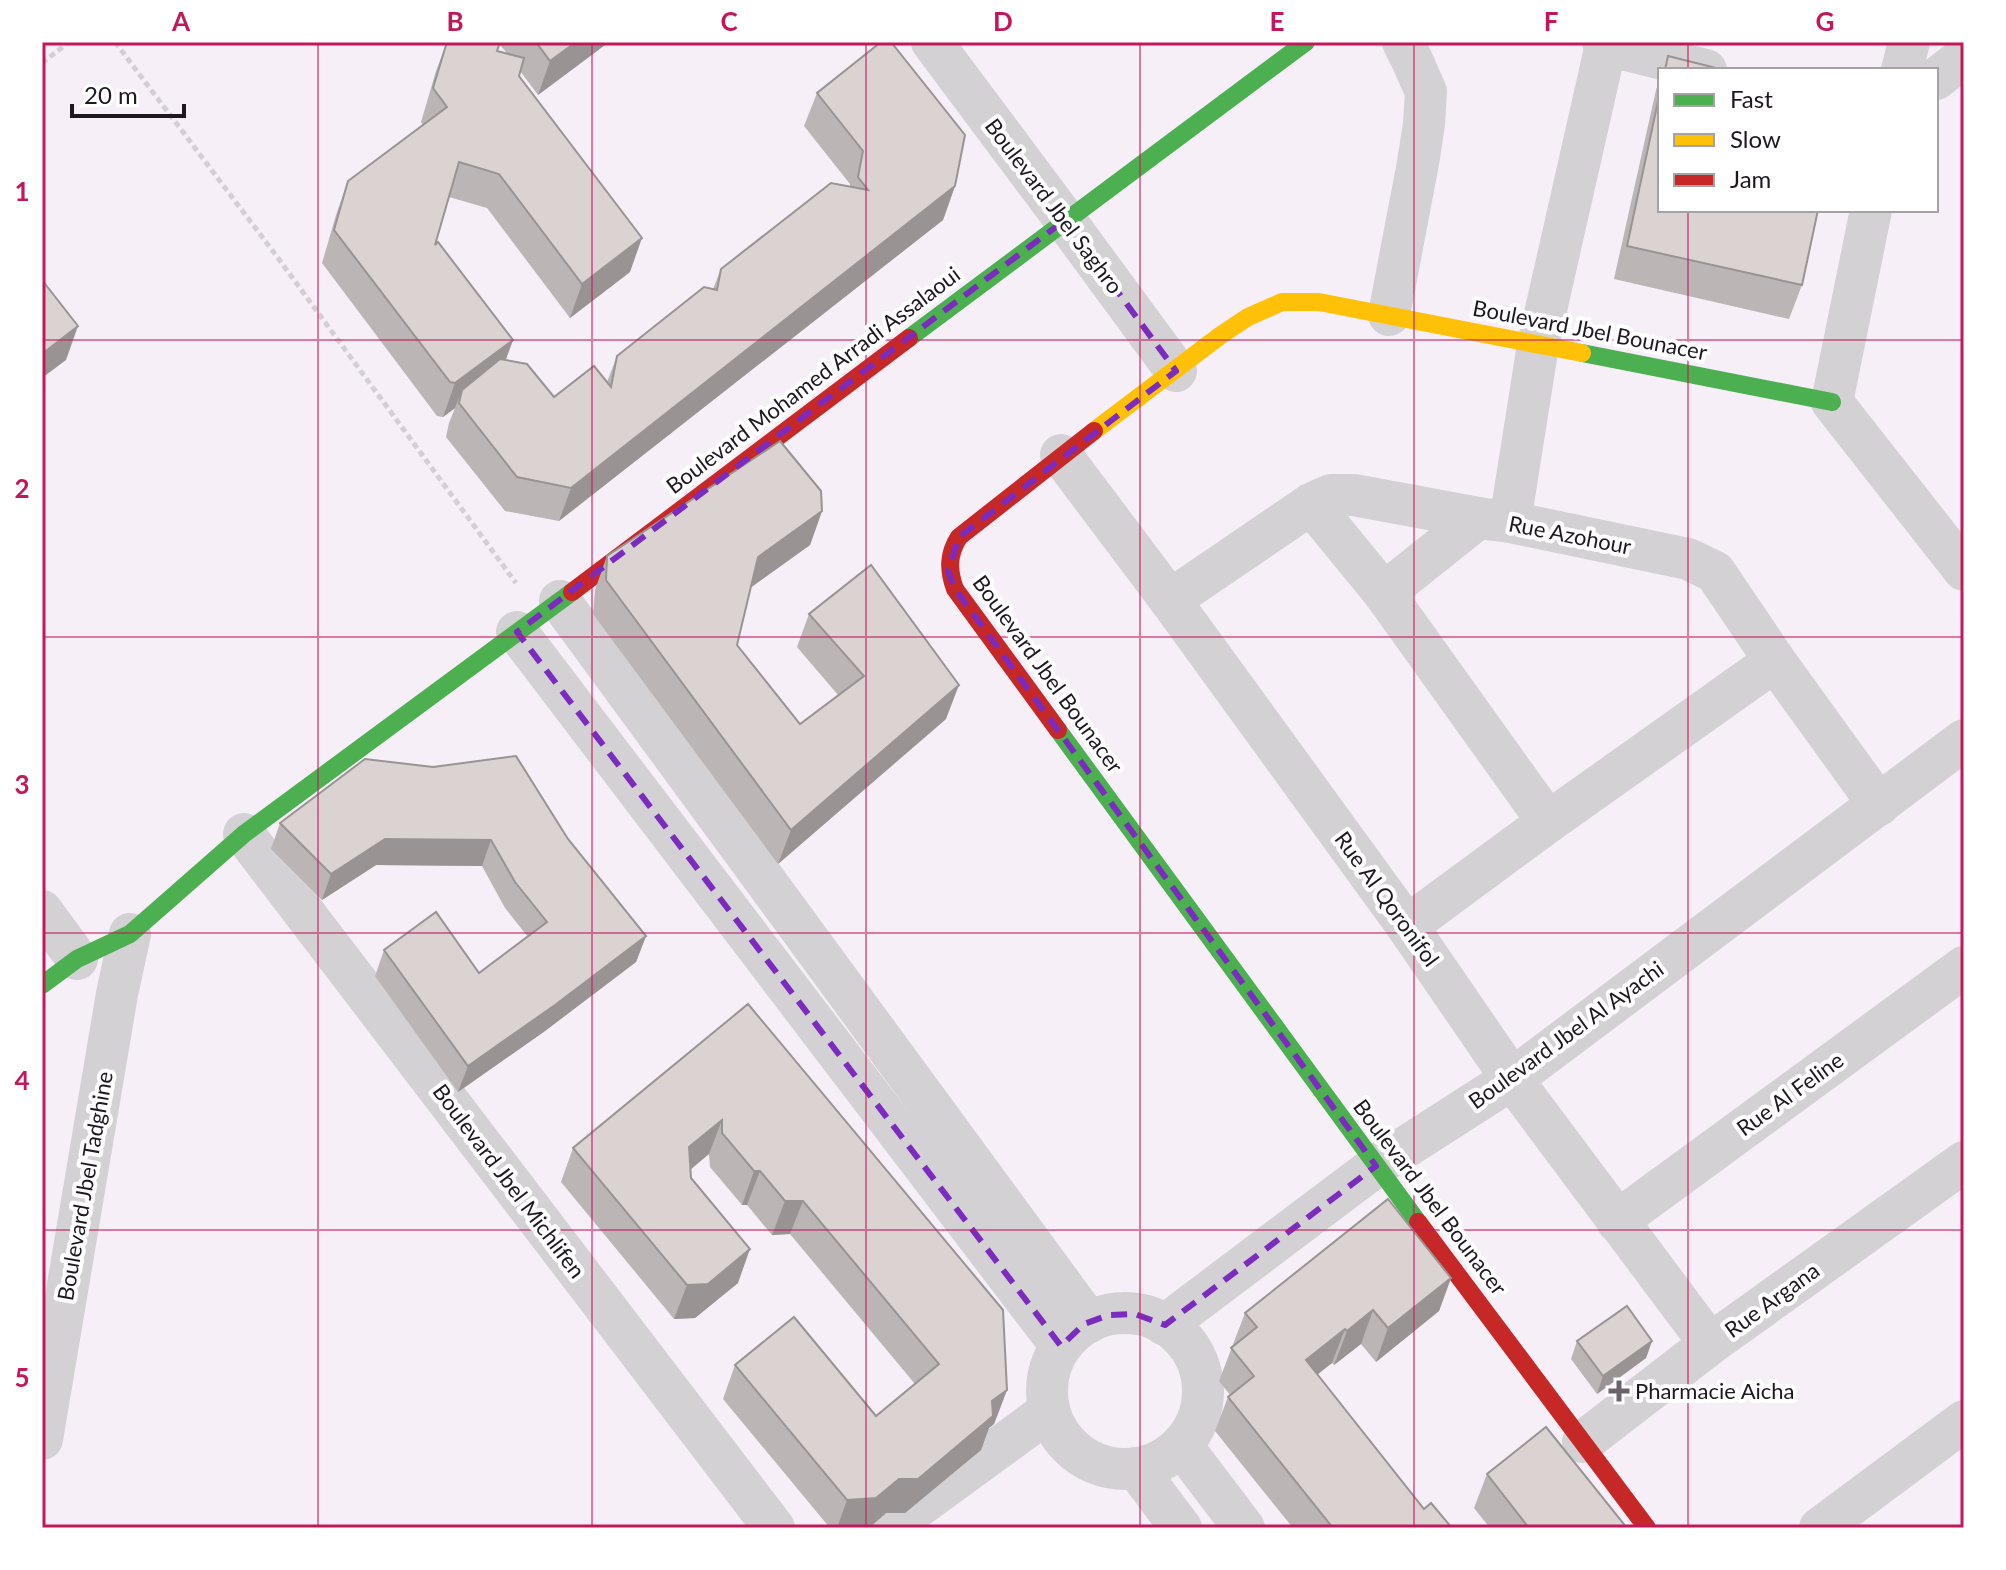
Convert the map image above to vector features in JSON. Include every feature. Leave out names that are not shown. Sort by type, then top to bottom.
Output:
[{"type":"street","name":"Boulevard Jbel Saghro","points":[[932,42],[1176,371]]},
{"type":"street","name":"Boulevard Mohamed Arradi Assalaoui","points":[[42,985],[77,959],[130,934],[244,834],[1306,42]]},
{"type":"street","points":[[1389,315],[1424,124],[1426,92],[1403,42]]},
{"type":"street","points":[[1902,68],[1909,42]]},
{"type":"street","points":[[1384,593],[1494,520],[1538,345],[1605,44],[1698,68]]},
{"type":"street","points":[[1938,77],[1964,57]]},
{"type":"street","points":[[1871,212],[1832,402],[1964,570]]},
{"type":"street","name":"Boulevard Jbel Bounacer","points":[[1647,1528],[1376,1166],[955,589],[948,571],[950,553],[959,537],[1061,455],[1227,331],[1255,313],[1281,302],[1319,302],[1832,402]]},
{"type":"street","name":"Rue Al Qoronifol","points":[[1061,455],[1407,926],[1512,1079],[1710,1344]]},
{"type":"street","name":"Rue Azohour","points":[[1170,600],[1311,504],[1331,495],[1354,495],[1494,520],[1688,559],[1715,572],[1879,805]]},
{"type":"street","points":[[1311,504],[1384,593],[1548,822]]},
{"type":"street","points":[[539,616],[1075,1334]]},
{"type":"street","points":[[1407,926],[1775,661]]},
{"type":"street","name":"Boulevard Jbel Al Ayachi","points":[[1165,1325],[1376,1166],[1512,1079],[1964,740]]},
{"type":"street","name":"Boulevard Jbel Michlifen","points":[[244,834],[774,1528]]},
{"type":"street","points":[[42,911],[77,959]]},
{"type":"street","name":"Boulevard Jbel Tadghine","points":[[42,1439],[117,994],[130,934]]},
{"type":"street","name":"Rue Al Feline","points":[[1617,1221],[1964,967]]},
{"type":"street","name":"Rue Argana","points":[[1583,1442],[1710,1344],[1964,1162]]},
{"type":"street","points":[[1109,1315],[1148,1317],[1165,1325],[1192,1352],[1203,1384],[1199,1417],[1191,1432],[1181,1445],[1161,1460],[1136,1468],[1099,1465],[1079,1454],[1060,1435],[1049,1411],[1046,1396],[1048,1374],[1075,1334],[1109,1315]]},
{"type":"street","points":[[889,1528],[1049,1411]]},
{"type":"street","points":[[1820,1528],[1964,1421]]},
{"type":"street","points":[[1181,1445],[1244,1528]]},
{"type":"street","points":[[1136,1468],[1181,1528]]},
{"type":"path","points":[[42,63],[69,42]]},
{"type":"path","points":[[115,42],[285,266],[539,616]]},
{"type":"highlighted area","points":[[1065,220],[1176,371],[959,537],[948,571],[955,589],[1376,1166],[1165,1325],[1135,1314],[1109,1315],[1084,1324],[1061,1346],[517,632]]},
{"type":"building","points":[[447,42],[500,42],[497,51],[524,58],[519,76],[642,238],[582,284],[499,174],[459,162],[435,245],[438,242],[513,340],[455,383],[450,382],[334,230],[348,181],[447,107],[433,88]]},
{"type":"building","points":[[536,42],[576,42],[550,61]]},
{"type":"building","points":[[881,42],[891,42],[965,135],[955,186],[571,488],[517,477],[459,403],[462,390],[500,359],[527,364],[554,397],[594,366],[611,387],[617,356],[704,287],[717,290],[721,269],[831,183],[868,190],[858,177],[863,151],[817,93]]},
{"type":"building","points":[[1668,56],[1716,68],[1665,68]]},
{"type":"building","points":[[1658,101],[1658,212],[1818,212],[1802,285],[1627,246]]},
{"type":"building","points":[[42,280],[78,326],[42,354]]},
{"type":"building","points":[[780,441],[821,491],[822,511],[758,557],[737,645],[800,724],[864,676],[809,614],[871,565],[959,685],[791,830],[606,580],[607,556]]},
{"type":"building","points":[[516,756],[568,839],[646,936],[468,1066],[384,950],[436,912],[479,973],[547,922],[515,882],[491,840],[385,839],[331,874],[280,823],[365,759],[433,767]]},
{"type":"building","points":[[748,1004],[1003,1310],[1007,1390],[992,1401],[993,1416],[918,1479],[899,1479],[876,1498],[847,1500],[735,1365],[794,1317],[876,1416],[939,1364],[803,1201],[785,1201],[760,1171],[754,1171],[722,1133],[722,1120],[689,1147],[691,1178],[750,1249],[708,1284],[687,1285],[573,1148]]},
{"type":"building","points":[[1388,1199],[1451,1278],[1388,1328],[1373,1310],[1306,1360],[1424,1509],[1431,1503],[1452,1528],[1333,1528],[1228,1397],[1254,1376],[1231,1348],[1257,1327],[1245,1313]]},
{"type":"building","points":[[1627,1306],[1652,1341],[1603,1376],[1577,1341]]},
{"type":"building","points":[[1546,1427],[1627,1528],[1529,1528],[1487,1474]]},
{"type":"traffic: fast","points":[[909,338],[1306,42]]},
{"type":"traffic: fast","points":[[1582,353],[1832,402]]},
{"type":"traffic: fast","points":[[42,985],[77,959],[130,934],[244,834],[572,592]]},
{"type":"traffic: fast","points":[[1058,730],[1418,1222]]},
{"type":"traffic: slow","points":[[1094,431],[1221,335],[1248,317],[1282,302],[1319,302],[1582,353]]},
{"type":"traffic: jam","points":[[572,592],[909,338]]},
{"type":"traffic: jam","points":[[1058,730],[955,589],[950,562],[959,537],[1094,431]]},
{"type":"traffic: jam","points":[[1418,1222],[1647,1528]]},
{"type":"place","name":"Pharmacie Aicha","points":[[1619,1391]]}]
